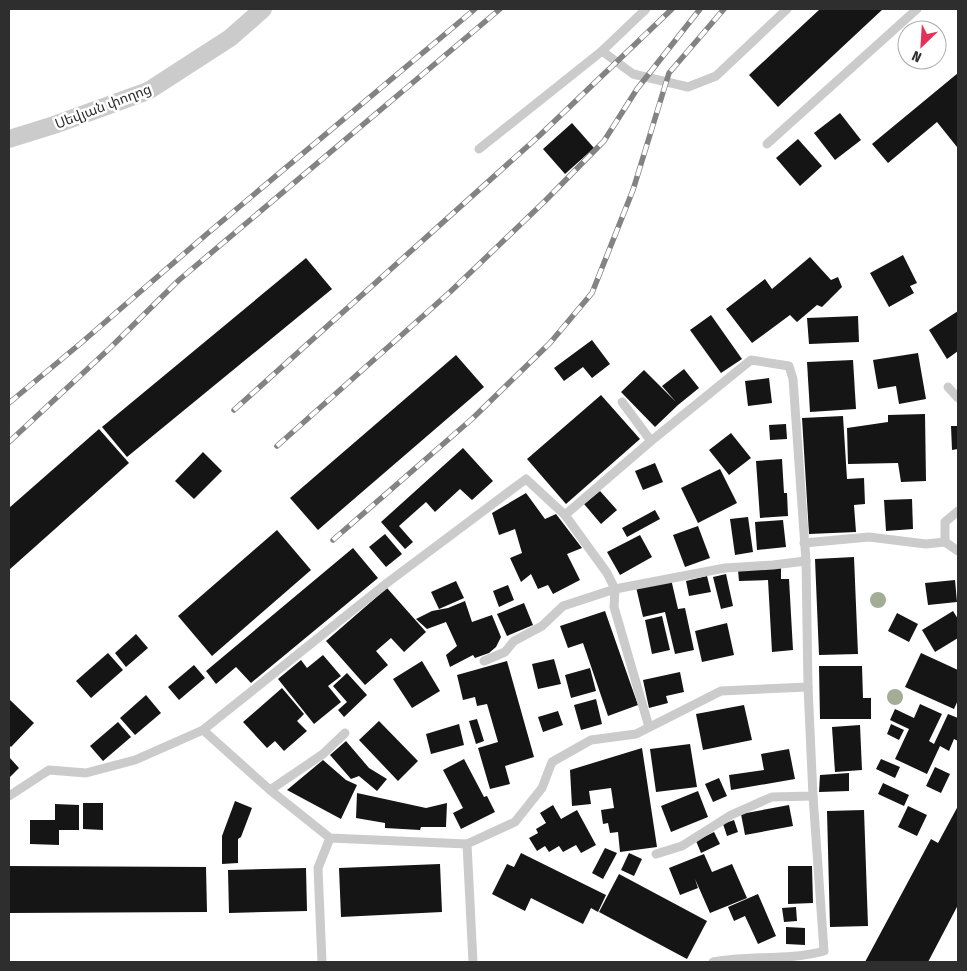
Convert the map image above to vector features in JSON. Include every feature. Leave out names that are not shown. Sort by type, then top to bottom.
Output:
[{"type":"street","name":"Սեվյան փողոց","points":[[9,139],[54,126],[148,91],[230,38],[263,9]]},
{"type":"lane","points":[[479,149],[602,51],[646,9]]},
{"type":"lane","points":[[602,51],[633,74],[688,87],[716,76],[787,9]]},
{"type":"lane","points":[[767,144],[917,9]]},
{"type":"lane","points":[[565,515],[651,441],[751,360],[789,366],[793,379],[806,561],[808,688],[813,796],[824,951],[806,956],[745,958],[713,962]]},
{"type":"lane","points":[[948,388],[958,398]]},
{"type":"lane","points":[[622,402],[651,441]]},
{"type":"lane","points":[[9,796],[49,770],[86,772],[135,760],[203,730],[388,583],[526,480],[565,515],[607,573],[615,589],[614,607],[649,727]]},
{"type":"lane","points":[[945,542],[945,522],[958,511]]},
{"type":"lane","points":[[804,543],[869,537],[926,544],[945,542],[958,551]]},
{"type":"lane","points":[[484,661],[505,652],[514,642],[542,626],[563,606],[615,589],[725,568],[806,561]]},
{"type":"lane","points":[[203,730],[270,790],[330,838],[467,844],[515,822],[542,788],[552,762],[591,740],[636,734],[721,691],[808,688]]},
{"type":"lane","points":[[270,790],[322,754],[345,733]]},
{"type":"lane","points":[[656,854],[682,846],[731,815],[772,797],[813,796]]},
{"type":"lane","points":[[322,962],[318,868],[330,838]]},
{"type":"lane","points":[[467,844],[473,962]]},
{"type":"building","points":[[820,9],[883,9],[778,107],[749,75]]},
{"type":"building","points":[[958,73],[958,146],[937,122],[888,163],[872,144]]},
{"type":"building","points":[[840,113],[861,140],[835,160],[814,133]]},
{"type":"building","points":[[572,123],[594,148],[565,174],[543,149]]},
{"type":"building","points":[[798,139],[822,166],[800,186],[776,158]]},
{"type":"building","points":[[903,255],[917,283],[910,286],[914,293],[889,307],[870,273]]},
{"type":"building","points":[[810,257],[831,280],[838,277],[842,287],[822,307],[817,305],[797,322],[790,315],[752,343],[726,309],[765,279],[772,289]]},
{"type":"building","points":[[306,258],[332,289],[127,457],[102,427]]},
{"type":"building","points":[[958,311],[958,351],[947,359],[929,330]]},
{"type":"building","points":[[711,315],[742,359],[721,373],[690,330]]},
{"type":"building","points":[[858,316],[859,342],[809,344],[807,318]]},
{"type":"building","points":[[592,340],[610,364],[592,378],[583,367],[564,381],[554,368]]},
{"type":"building","points":[[918,353],[926,399],[899,404],[896,386],[878,389],[873,360]]},
{"type":"building","points":[[456,355],[484,387],[318,530],[290,498]]},
{"type":"building","points":[[853,360],[856,409],[810,412],[807,362]]},
{"type":"building","points":[[684,369],[699,388],[655,427],[621,392],[644,370],[676,402],[662,386]]},
{"type":"building","points":[[769,378],[772,403],[748,406],[745,381]]},
{"type":"building","points":[[601,395],[640,439],[566,504],[527,459]]},
{"type":"building","points":[[925,414],[926,481],[901,482],[898,463],[848,464],[847,428],[888,422],[888,415]]},
{"type":"building","points":[[843,416],[847,479],[864,478],[865,504],[854,505],[856,532],[809,534],[802,418]]},
{"type":"building","points":[[786,424],[787,439],[770,440],[769,425]]},
{"type":"building","points":[[951,426],[958,426],[958,449],[952,450]]},
{"type":"building","points":[[99,429],[129,463],[9,570],[9,508]]},
{"type":"building","points":[[731,433],[751,458],[729,475],[709,450]]},
{"type":"building","points":[[463,448],[493,481],[472,500],[460,489],[435,512],[426,502],[399,526],[413,542],[405,549],[381,522]]},
{"type":"building","points":[[203,452],[222,471],[194,499],[175,481]]},
{"type":"building","points":[[782,459],[784,493],[787,493],[788,516],[760,518],[756,461]]},
{"type":"building","points":[[655,463],[663,482],[643,490],[635,471]]},
{"type":"building","points":[[720,469],[737,503],[698,523],[681,488]]},
{"type":"building","points":[[600,491],[617,510],[601,524],[584,504]]},
{"type":"building","points":[[526,493],[545,519],[556,514],[582,548],[567,554],[580,580],[553,594],[548,585],[538,589],[531,574],[521,582],[510,558],[522,553],[515,529],[499,535],[492,513]]},
{"type":"building","points":[[912,499],[913,529],[886,531],[884,500]]},
{"type":"building","points":[[655,510],[660,519],[627,537],[622,528]]},
{"type":"building","points":[[748,517],[753,552],[735,555],[730,519]]},
{"type":"building","points":[[783,520],[786,547],[757,550],[755,522]]},
{"type":"building","points":[[698,526],[710,558],[685,567],[673,535]]},
{"type":"building","points":[[277,530],[311,570],[212,656],[178,616]]},
{"type":"building","points":[[385,534],[402,554],[386,567],[369,547]]},
{"type":"building","points":[[640,535],[652,557],[620,575],[607,552]]},
{"type":"building","points":[[353,548],[378,578],[251,683],[236,667],[216,684],[206,671]]},
{"type":"building","points":[[854,557],[858,654],[819,655],[815,559]]},
{"type":"building","points":[[781,568],[781,579],[789,579],[793,650],[772,652],[768,580],[739,581],[738,570]]},
{"type":"building","points":[[726,574],[733,606],[721,609],[713,577]]},
{"type":"building","points":[[707,576],[711,592],[689,596],[686,581]]},
{"type":"building","points":[[671,579],[678,609],[685,608],[694,650],[675,654],[665,612],[643,617],[636,587]]},
{"type":"building","points":[[955,580],[957,602],[928,605],[925,583]]},
{"type":"building","points":[[456,581],[464,598],[439,609],[431,592]]},
{"type":"building","points":[[508,585],[514,600],[499,607],[493,591]]},
{"type":"building","points":[[387,588],[426,632],[404,652],[391,638],[376,651],[388,665],[365,685],[326,641]]},
{"type":"building","points":[[465,601],[472,622],[492,615],[501,637],[496,647],[489,653],[475,658],[473,655],[450,667],[446,655],[457,646],[446,622],[427,629],[416,619],[432,611],[448,608]]},
{"type":"building","points":[[524,603],[533,625],[507,636],[497,614]]},
{"type":"building","points":[[605,611],[638,705],[608,716],[583,643],[568,648],[560,626]]},
{"type":"building","points":[[953,611],[958,619],[958,638],[935,652],[922,630]]},
{"type":"building","points":[[897,613],[918,624],[909,642],[888,631]]},
{"type":"building","points":[[662,616],[670,650],[652,654],[645,620]]},
{"type":"building","points":[[727,623],[734,655],[702,662],[695,631]]},
{"type":"building","points":[[136,634],[148,648],[126,667],[115,653]]},
{"type":"building","points":[[108,653],[123,670],[91,698],[76,681]]},
{"type":"building","points":[[921,653],[958,670],[958,700],[954,709],[905,687]]},
{"type":"building","points":[[323,655],[341,676],[328,686],[341,702],[314,724],[278,679],[301,660],[307,668]]},
{"type":"building","points":[[554,659],[561,684],[538,689],[532,664]]},
{"type":"building","points":[[422,661],[440,691],[412,708],[393,679]]},
{"type":"building","points":[[507,661],[534,757],[505,766],[510,784],[490,789],[478,748],[498,742],[487,704],[477,706],[475,697],[463,700],[457,675]]},
{"type":"building","points":[[194,665],[205,678],[179,700],[168,687]]},
{"type":"building","points":[[819,666],[862,666],[863,698],[871,698],[871,719],[820,719]]},
{"type":"building","points":[[590,668],[596,691],[571,698],[565,675]]},
{"type":"building","points":[[680,672],[684,692],[666,696],[668,703],[649,708],[643,680]]},
{"type":"building","points":[[347,673],[367,695],[344,717],[338,710],[347,702],[333,686]]},
{"type":"building","points":[[282,688],[304,714],[297,721],[307,731],[284,751],[275,741],[267,748],[243,722]]},
{"type":"building","points":[[146,695],[161,713],[135,735],[120,718]]},
{"type":"building","points":[[9,699],[34,723],[11,747],[9,745]]},
{"type":"building","points":[[596,699],[602,724],[581,730],[574,705]]},
{"type":"building","points":[[920,704],[942,714],[929,741],[934,744],[948,714],[958,718],[958,741],[954,739],[949,751],[940,746],[927,774],[895,759],[909,729],[890,720],[895,709],[914,718]]},
{"type":"building","points":[[744,705],[752,740],[703,750],[696,714]]},
{"type":"building","points":[[558,711],[563,725],[543,732],[538,717]]},
{"type":"building","points":[[477,719],[484,741],[476,744],[469,721]]},
{"type":"building","points":[[379,721],[418,761],[398,781],[359,740]]},
{"type":"building","points":[[118,722],[131,737],[103,761],[90,746]]},
{"type":"building","points":[[459,724],[464,745],[431,754],[426,734]]},
{"type":"building","points":[[891,724],[904,730],[899,740],[887,734]]},
{"type":"building","points":[[860,725],[862,770],[835,772],[832,727]]},
{"type":"building","points":[[346,741],[369,768],[387,779],[377,791],[359,776],[351,779],[330,755]]},
{"type":"building","points":[[690,744],[697,787],[656,792],[650,749]]},
{"type":"building","points":[[642,748],[657,847],[620,852],[618,832],[610,833],[608,823],[603,824],[601,810],[614,808],[611,788],[589,791],[591,804],[572,806],[570,770]]},
{"type":"building","points":[[789,749],[795,779],[731,790],[729,775],[764,770],[761,754]]},
{"type":"building","points":[[9,757],[19,768],[9,778]]},
{"type":"building","points":[[464,759],[484,797],[487,796],[495,812],[461,829],[453,813],[463,808],[443,770]]},
{"type":"building","points":[[881,759],[900,767],[895,778],[876,769]]},
{"type":"building","points":[[323,760],[346,780],[357,785],[341,819],[287,790]]},
{"type":"building","points":[[935,767],[950,774],[941,793],[926,786]]},
{"type":"building","points":[[849,773],[849,791],[819,792],[820,775]]},
{"type":"building","points":[[719,778],[727,796],[713,802],[705,784]]},
{"type":"building","points":[[883,783],[909,795],[904,806],[878,794]]},
{"type":"building","points":[[698,791],[708,817],[671,832],[661,806]]},
{"type":"building","points":[[357,793],[426,808],[447,803],[446,827],[421,827],[420,830],[385,828],[385,823],[356,818]]},
{"type":"building","points":[[235,801],[252,808],[241,837],[238,839],[238,863],[222,864],[222,836]]},
{"type":"building","points":[[83,803],[103,803],[103,830],[83,829]]},
{"type":"building","points":[[55,804],[79,805],[79,830],[59,830],[59,845],[30,844],[30,820],[55,820]]},
{"type":"building","points":[[553,805],[561,819],[577,810],[596,845],[581,853],[576,845],[563,852],[559,846],[549,852],[545,846],[537,851],[529,838],[538,833],[536,829],[546,823],[540,813]]},
{"type":"building","points":[[789,805],[793,826],[745,835],[741,814]]},
{"type":"building","points":[[908,806],[927,815],[917,836],[898,827]]},
{"type":"building","points":[[958,806],[958,905],[928,962],[865,962],[931,839],[938,843]]},
{"type":"building","points":[[864,810],[868,926],[830,927],[827,811]]},
{"type":"building","points":[[734,820],[738,832],[727,836],[723,824]]},
{"type":"building","points":[[714,832],[720,844],[701,853],[696,841]]},
{"type":"building","points":[[605,848],[617,853],[603,879],[592,873]]},
{"type":"building","points":[[521,853],[606,895],[598,912],[591,908],[583,924],[531,898],[525,911],[492,894],[507,864],[514,867]]},
{"type":"building","points":[[629,853],[642,859],[634,876],[621,870]]},
{"type":"building","points":[[704,854],[712,872],[732,864],[747,898],[710,913],[695,879],[698,888],[680,895],[669,868]]},
{"type":"building","points":[[440,864],[442,912],[341,917],[339,868]]},
{"type":"building","points":[[9,866],[206,867],[207,912],[9,913]]},
{"type":"building","points":[[788,866],[812,866],[813,903],[788,904]]},
{"type":"building","points":[[306,868],[307,911],[229,913],[228,870]]},
{"type":"building","points":[[619,874],[707,921],[687,959],[599,912]]},
{"type":"building","points":[[758,894],[776,936],[758,944],[745,916],[734,921],[728,907]]},
{"type":"building","points":[[796,907],[797,921],[784,922],[782,908]]},
{"type":"building","points":[[786,927],[805,928],[805,945],[786,944]]},
{"type":"railway","points":[[9,403],[475,9]]},
{"type":"railway","points":[[9,442],[110,348],[179,280],[500,9]]},
{"type":"railway","points":[[234,410],[539,136],[672,9]]},
{"type":"railway","points":[[277,446],[450,292],[545,201],[604,141],[637,89],[700,9]]},
{"type":"railway","points":[[333,540],[473,418],[550,343],[592,293],[633,190],[669,73],[724,9]]}]
